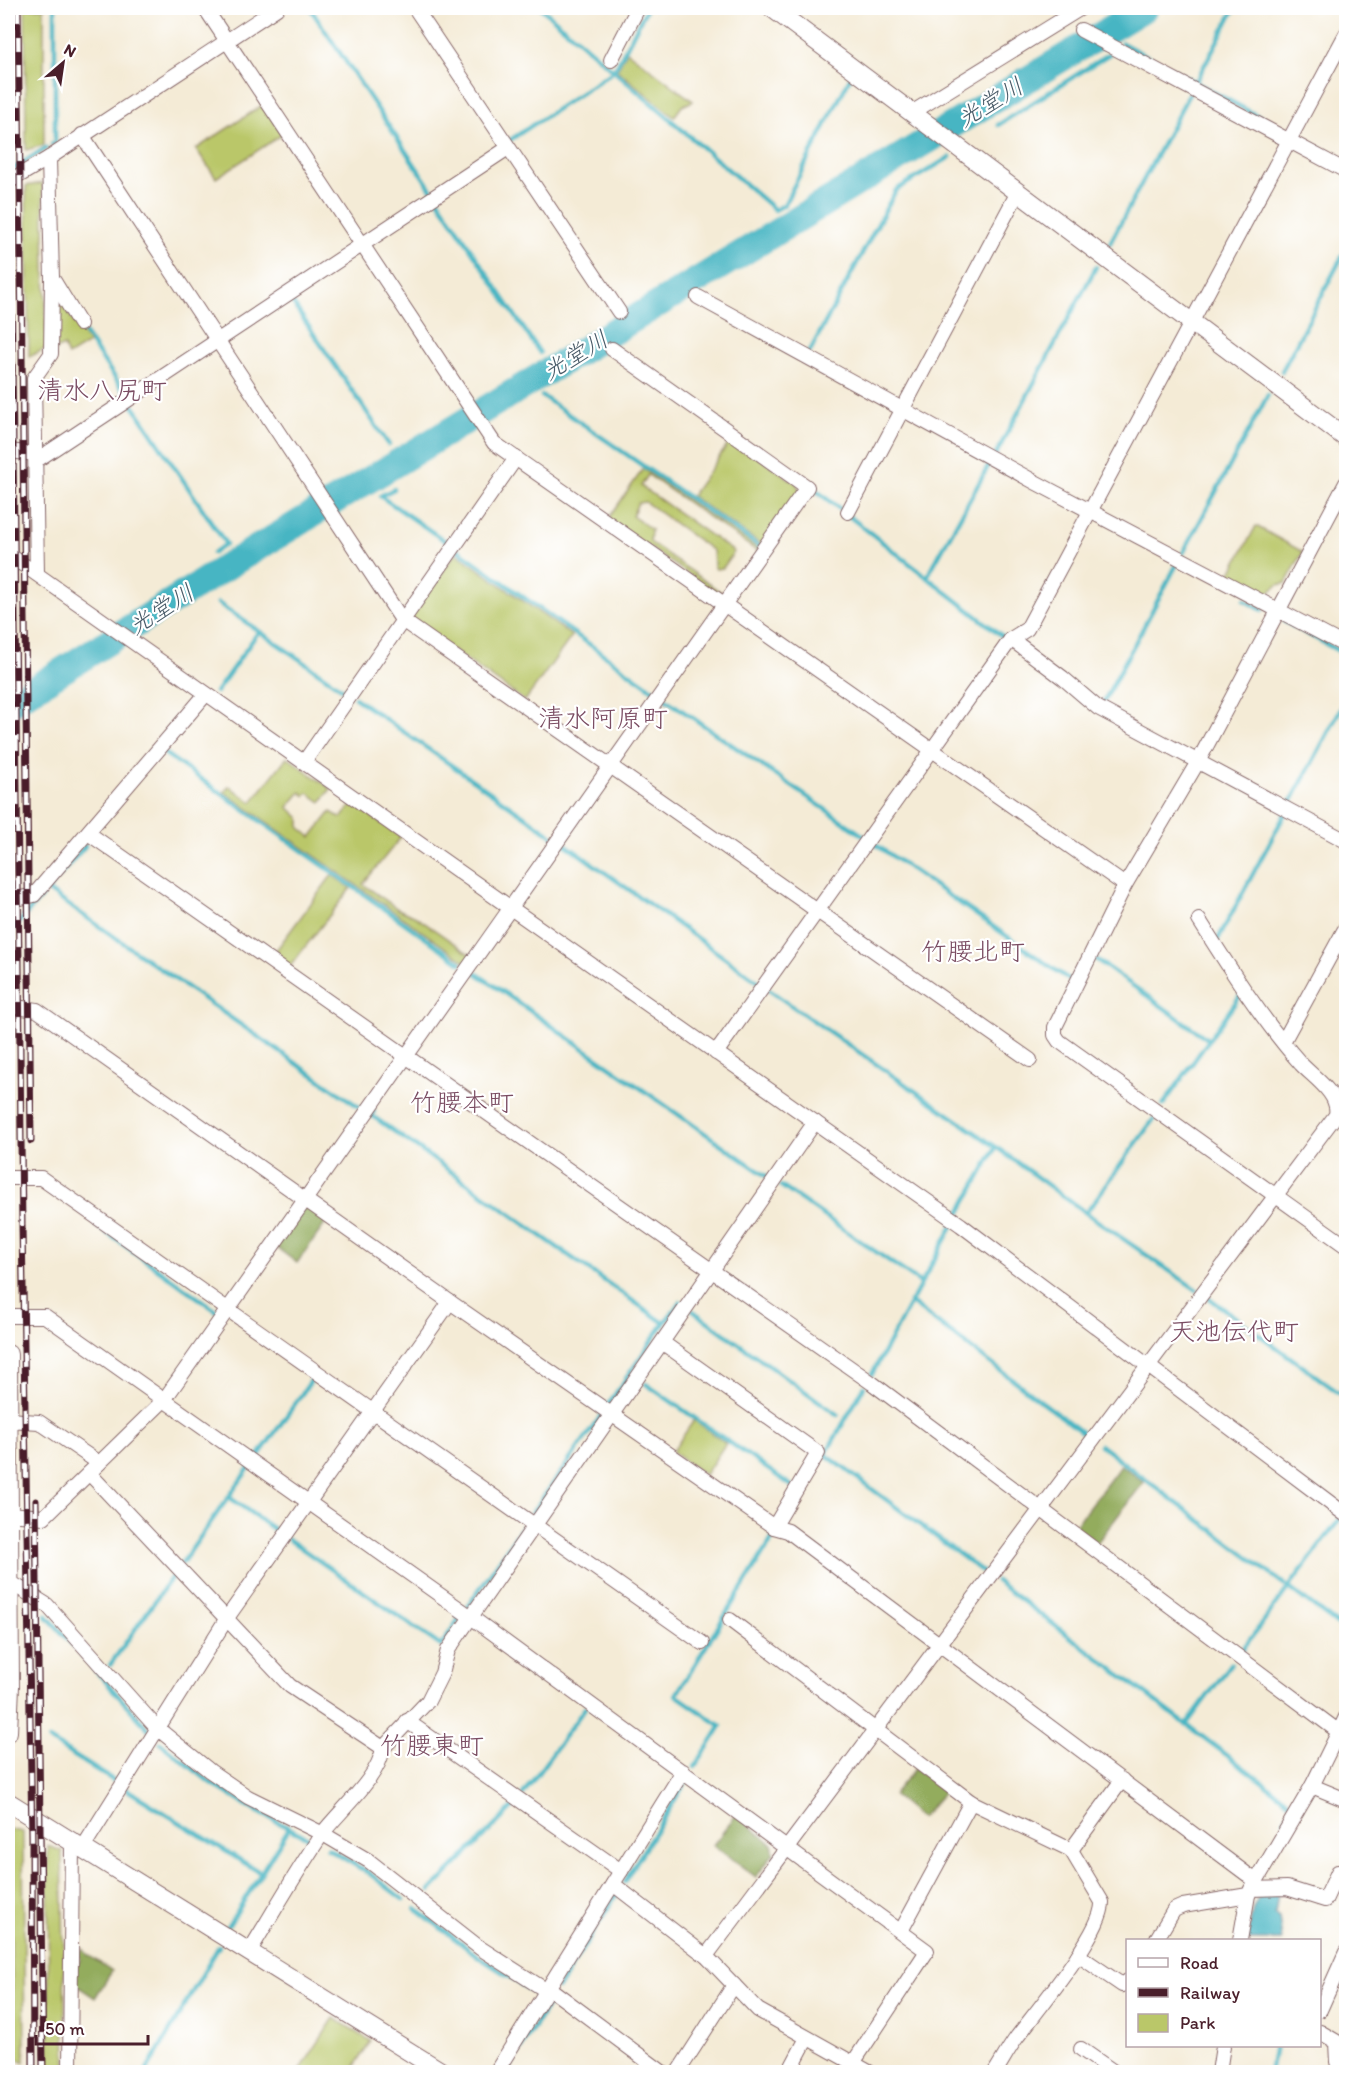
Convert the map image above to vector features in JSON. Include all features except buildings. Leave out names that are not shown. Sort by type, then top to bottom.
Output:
[{"type":"street","points":[[205,8],[494,443],[1125,885]]},
{"type":"street","points":[[8,182],[49,158],[276,8]]},
{"type":"street","points":[[415,8],[619,312]]},
{"type":"street","points":[[610,60],[638,8]]},
{"type":"street","points":[[772,8],[1347,438]]},
{"type":"street","points":[[913,112],[1081,8]]},
{"type":"street","points":[[1081,30],[1347,171]]},
{"type":"street","points":[[716,1053],[1011,639],[1027,629],[1347,34]]},
{"type":"street","points":[[82,135],[402,620],[1030,1060]]},
{"type":"street","points":[[8,451],[37,457],[508,148]]},
{"type":"street","points":[[37,574],[34,378],[51,354],[49,158]]},
{"type":"street","points":[[848,512],[1018,192]]},
{"type":"street","points":[[52,279],[80,324]]},
{"type":"street","points":[[698,297],[1091,512],[1347,646]]},
{"type":"street","points":[[9,1514],[44,1517],[164,1400],[807,487],[612,349]]},
{"type":"street","points":[[304,762],[516,458]]},
{"type":"street","points":[[1347,483],[1199,760],[1125,885],[1055,1027],[1054,1035],[1059,1041],[1347,1246]]},
{"type":"street","points":[[8,554],[961,1225],[1347,1515]]},
{"type":"street","points":[[1011,639],[1098,708],[1347,840]]},
{"type":"street","points":[[8,901],[34,896],[206,694]]},
{"type":"street","points":[[88,833],[872,1383],[1339,1732]]},
{"type":"street","points":[[706,1956],[1336,1115],[1338,1107],[1333,1097],[1268,1025],[1199,920]]},
{"type":"street","points":[[1283,1042],[1347,927]]},
{"type":"street","points":[[8,1006],[37,1010],[612,1416],[774,1527],[788,1531],[1122,1780],[1252,1888]]},
{"type":"street","points":[[249,1952],[322,1834],[368,1779],[382,1756],[383,1748],[428,1701],[442,1673],[448,1650],[815,1122]]},
{"type":"street","points":[[8,1178],[41,1178],[702,1642]]},
{"type":"street","points":[[70,2073],[77,1845],[157,1728],[227,1618],[450,1302]]},
{"type":"street","points":[[8,1316],[45,1316],[471,1617],[927,1951],[853,2063]]},
{"type":"street","points":[[663,1343],[818,1453],[774,1527]]},
{"type":"street","points":[[8,1354],[10,1582],[8,1732]]},
{"type":"street","points":[[8,1424],[39,1422],[94,1468],[262,1658],[290,1686],[383,1748]]},
{"type":"street","points":[[10,1582],[47,1605],[157,1728],[210,1771],[248,1797],[322,1834],[369,1861],[480,1948],[548,1990],[662,2073]]},
{"type":"street","points":[[730,1620],[971,1802],[1071,1850],[1101,1902],[1102,1910],[1078,1955],[1015,2040],[995,2073]]},
{"type":"street","points":[[1240,1939],[1252,1888],[1312,1786],[1347,1717]]},
{"type":"street","points":[[407,1721],[621,1871]]},
{"type":"street","points":[[496,2073],[683,1771]]},
{"type":"street","points":[[1071,1850],[1122,1780]]},
{"type":"street","points":[[1312,1786],[1347,1800]]},
{"type":"street","points":[[8,1802],[442,2073]]},
{"type":"street","points":[[901,1931],[971,1802]]},
{"type":"street","points":[[1157,1939],[1174,1910],[1183,1905],[1252,1888],[1287,1888],[1325,1900],[1338,1872],[1347,1873]]},
{"type":"street","points":[[614,1884],[706,1956],[758,2010],[869,2073]]},
{"type":"street","points":[[1321,2008],[1347,1952]]},
{"type":"street","points":[[1078,1955],[1122,1985],[1126,1982]]},
{"type":"street","points":[[678,2073],[734,1985]]},
{"type":"street","points":[[1321,2033],[1337,2043],[1338,2062],[1347,2069]]},
{"type":"street","points":[[789,2073],[807,2038]]},
{"type":"street","points":[[1219,2073],[1223,2047]]},
{"type":"street","points":[[1081,2049],[1114,2073]]},
{"type":"green space","points":[[25,8],[44,8],[44,145],[26,150]]},
{"type":"green space","points":[[627,51],[693,101],[682,106],[674,117],[617,70]]},
{"type":"green space","points":[[264,104],[283,134],[216,178],[196,149]]},
{"type":"green space","points":[[43,183],[47,348],[29,357],[26,186]]},
{"type":"green space","points":[[60,301],[89,343],[68,356],[64,346],[55,350],[56,303]]},
{"type":"green space","points":[[732,439],[797,484],[800,492],[762,545],[691,496]]},
{"type":"green space","points":[[643,469],[759,549],[757,551],[648,475],[641,486],[734,552],[723,568],[716,569],[713,551],[645,502],[638,503],[632,516],[651,529],[650,542],[725,595],[723,598],[608,519]]},
{"type":"green space","points":[[1256,526],[1303,552],[1286,583],[1278,585],[1263,597],[1228,578]]},
{"type":"green space","points":[[456,553],[572,636],[525,701],[411,621],[411,616]]},
{"type":"green space","points":[[287,757],[331,789],[321,802],[308,793],[305,796],[301,792],[288,807],[300,818],[300,828],[311,837],[331,812],[341,818],[353,804],[401,837],[363,884],[472,956],[467,963],[224,792],[229,786],[252,802]]},
{"type":"green space","points":[[332,875],[351,888],[288,969],[271,957]]},
{"type":"green space","points":[[309,1207],[328,1220],[297,1263],[276,1247],[304,1208]]},
{"type":"green space","points":[[694,1420],[726,1443],[705,1475],[672,1452]]},
{"type":"green space","points":[[1121,1465],[1144,1482],[1096,1544],[1074,1527]]},
{"type":"green space","points":[[915,1768],[945,1791],[921,1818],[893,1795]]},
{"type":"green space","points":[[736,1815],[772,1844],[774,1853],[756,1877],[713,1845]]},
{"type":"green space","points":[[8,1829],[23,1832],[25,2062],[14,2058]]},
{"type":"green space","points":[[48,1846],[62,1851],[66,2072],[49,2071]]},
{"type":"green space","points":[[83,1949],[112,1971],[95,1998],[73,1983],[74,1969],[80,1960],[79,1952]]},
{"type":"green space","points":[[334,2018],[371,2041],[351,2072],[299,2072]]},
{"type":"water","points":[[1278,1894],[1275,1914],[1279,1917],[1282,1939],[1247,1939],[1253,1908],[1260,1895]]},
{"type":"waterway","points":[[52,144],[55,142],[55,8]]},
{"type":"waterway","points":[[310,8],[433,192]]},
{"type":"waterway","points":[[541,8],[775,210],[784,205],[850,78]]},
{"type":"waterway","points":[[510,140],[614,71],[647,8]]},
{"type":"waterway","name":"光堂川","points":[[8,705],[234,562],[1145,8]]},
{"type":"waterway","points":[[1195,83],[1235,8]]},
{"type":"waterway","points":[[1105,33],[1115,39]]},
{"type":"waterway","points":[[1122,43],[1284,130]]},
{"type":"waterway","points":[[998,125],[1109,54]]},
{"type":"waterway","points":[[1110,243],[1189,94]]},
{"type":"waterway","points":[[1302,140],[1346,163]]},
{"type":"waterway","points":[[8,172],[46,148]]},
{"type":"waterway","points":[[809,353],[896,190],[950,157]]},
{"type":"waterway","points":[[438,200],[540,353]]},
{"type":"waterway","points":[[1282,371],[1346,249]]},
{"type":"waterway","points":[[996,454],[1096,267]]},
{"type":"waterway","points":[[676,291],[689,299]]},
{"type":"waterway","points":[[290,299],[389,445]]},
{"type":"waterway","points":[[82,329],[126,394]]},
{"type":"waterway","points":[[546,362],[550,369]]},
{"type":"waterway","name":"光堂川","points":[[525,384],[533,390]]},
{"type":"waterway","points":[[1183,553],[1268,395]]},
{"type":"waterway","points":[[542,396],[759,546]]},
{"type":"waterway","points":[[132,404],[226,544],[213,553]]},
{"type":"waterway","name":"光堂川","points":[[395,455],[400,461]]},
{"type":"waterway","points":[[927,577],[990,463]]},
{"type":"waterway","points":[[381,472],[387,480]]},
{"type":"waterway","points":[[810,491],[813,488],[1006,639]]},
{"type":"waterway","points":[[394,489],[380,496],[451,545]]},
{"type":"waterway","points":[[458,550],[656,692]]},
{"type":"waterway","name":"光堂川","points":[[219,563],[223,569]]},
{"type":"waterway","points":[[1102,705],[1177,564]]},
{"type":"waterway","points":[[198,584],[203,592]]},
{"type":"waterway","points":[[1244,600],[1262,610]]},
{"type":"waterway","points":[[218,603],[347,692]]},
{"type":"waterway","points":[[1284,621],[1346,655]]},
{"type":"waterway","points":[[216,692],[259,631]]},
{"type":"waterway","points":[[355,698],[553,836]]},
{"type":"waterway","points":[[664,698],[864,836]]},
{"type":"waterway","points":[[1289,806],[1346,699]]},
{"type":"waterway","points":[[164,753],[461,963]]},
{"type":"waterway","points":[[1217,941],[1286,812]]},
{"type":"waterway","points":[[872,842],[1071,981]]},
{"type":"waterway","points":[[565,844],[760,983]]},
{"type":"waterway","points":[[48,889],[85,846]]},
{"type":"waterway","points":[[47,890],[362,1109]]},
{"type":"waterway","points":[[8,935],[42,896]]},
{"type":"waterway","points":[[1094,958],[1209,1040]]},
{"type":"waterway","points":[[473,971],[769,1178]]},
{"type":"waterway","points":[[769,990],[1197,1290]]},
{"type":"waterway","points":[[1163,1105],[1240,996]]},
{"type":"waterway","points":[[374,1112],[371,1115],[664,1323]]},
{"type":"waterway","points":[[1086,1213],[1153,1120]]},
{"type":"waterway","points":[[959,1214],[996,1147]]},
{"type":"waterway","points":[[781,1186],[921,1283]]},
{"type":"waterway","points":[[96,1225],[218,1312]]},
{"type":"waterway","points":[[872,1374],[952,1227]]},
{"type":"waterway","points":[[1209,1298],[1346,1398]]},
{"type":"waterway","points":[[607,1406],[681,1302]]},
{"type":"waterway","points":[[910,1302],[1087,1436]]},
{"type":"waterway","points":[[693,1311],[838,1415]]},
{"type":"waterway","points":[[257,1458],[313,1378]]},
{"type":"waterway","points":[[646,1384],[792,1486]]},
{"type":"waterway","points":[[825,1455],[864,1387]]},
{"type":"waterway","points":[[532,1513],[601,1416]]},
{"type":"waterway","points":[[1100,1445],[1346,1631]]},
{"type":"waterway","points":[[825,1454],[983,1572]]},
{"type":"waterway","points":[[182,1563],[249,1468]]},
{"type":"waterway","points":[[229,1497],[279,1533]]},
{"type":"waterway","points":[[1242,1650],[1339,1520]]},
{"type":"waterway","points":[[468,1606],[522,1527]]},
{"type":"waterway","points":[[695,1767],[721,1726],[676,1695],[774,1536]]},
{"type":"waterway","points":[[288,1539],[441,1646],[460,1617]]},
{"type":"waterway","points":[[110,1665],[174,1574]]},
{"type":"waterway","points":[[996,1581],[1293,1805],[1284,1821]]},
{"type":"waterway","points":[[46,1615],[148,1729]]},
{"type":"waterway","points":[[1186,1725],[1231,1664]]},
{"type":"waterway","points":[[523,1794],[585,1708]]},
{"type":"waterway","points":[[49,1740],[116,1782]]},
{"type":"waterway","points":[[160,1743],[211,1783],[249,1807],[310,1839]]},
{"type":"waterway","points":[[624,1882],[687,1780]]},
{"type":"waterway","points":[[126,1789],[261,1873]]},
{"type":"waterway","points":[[430,1891],[516,1804]]},
{"type":"waterway","points":[[228,1926],[289,1828]]},
{"type":"waterway","points":[[327,1848],[370,1874],[404,1900]]},
{"type":"waterway","points":[[558,1988],[616,1895]]},
{"type":"waterway","points":[[416,1909],[479,1957],[535,1993]]},
{"type":"waterway","points":[[146,2072],[219,1946]]},
{"type":"waterway","points":[[506,2072],[552,1998]]},
{"type":"waterway","points":[[1270,2072],[1275,2047]]},
{"type":"railway","points":[[8,8],[22,1226],[32,1837],[33,2072]]},
{"type":"railway","points":[[18,8],[31,1141]]},
{"type":"railway","points":[[36,1501],[43,2072]]},
{"type":"district","name":"清水八尻町","points":[[102,390]]},
{"type":"district","name":"清水阿原町","points":[[603,718]]},
{"type":"district","name":"竹腰北町","points":[[973,951]]},
{"type":"district","name":"竹腰本町","points":[[462,1102]]},
{"type":"district","name":"天池伝代町","points":[[1234,1331]]},
{"type":"district","name":"竹腰東町","points":[[432,1745]]}]
